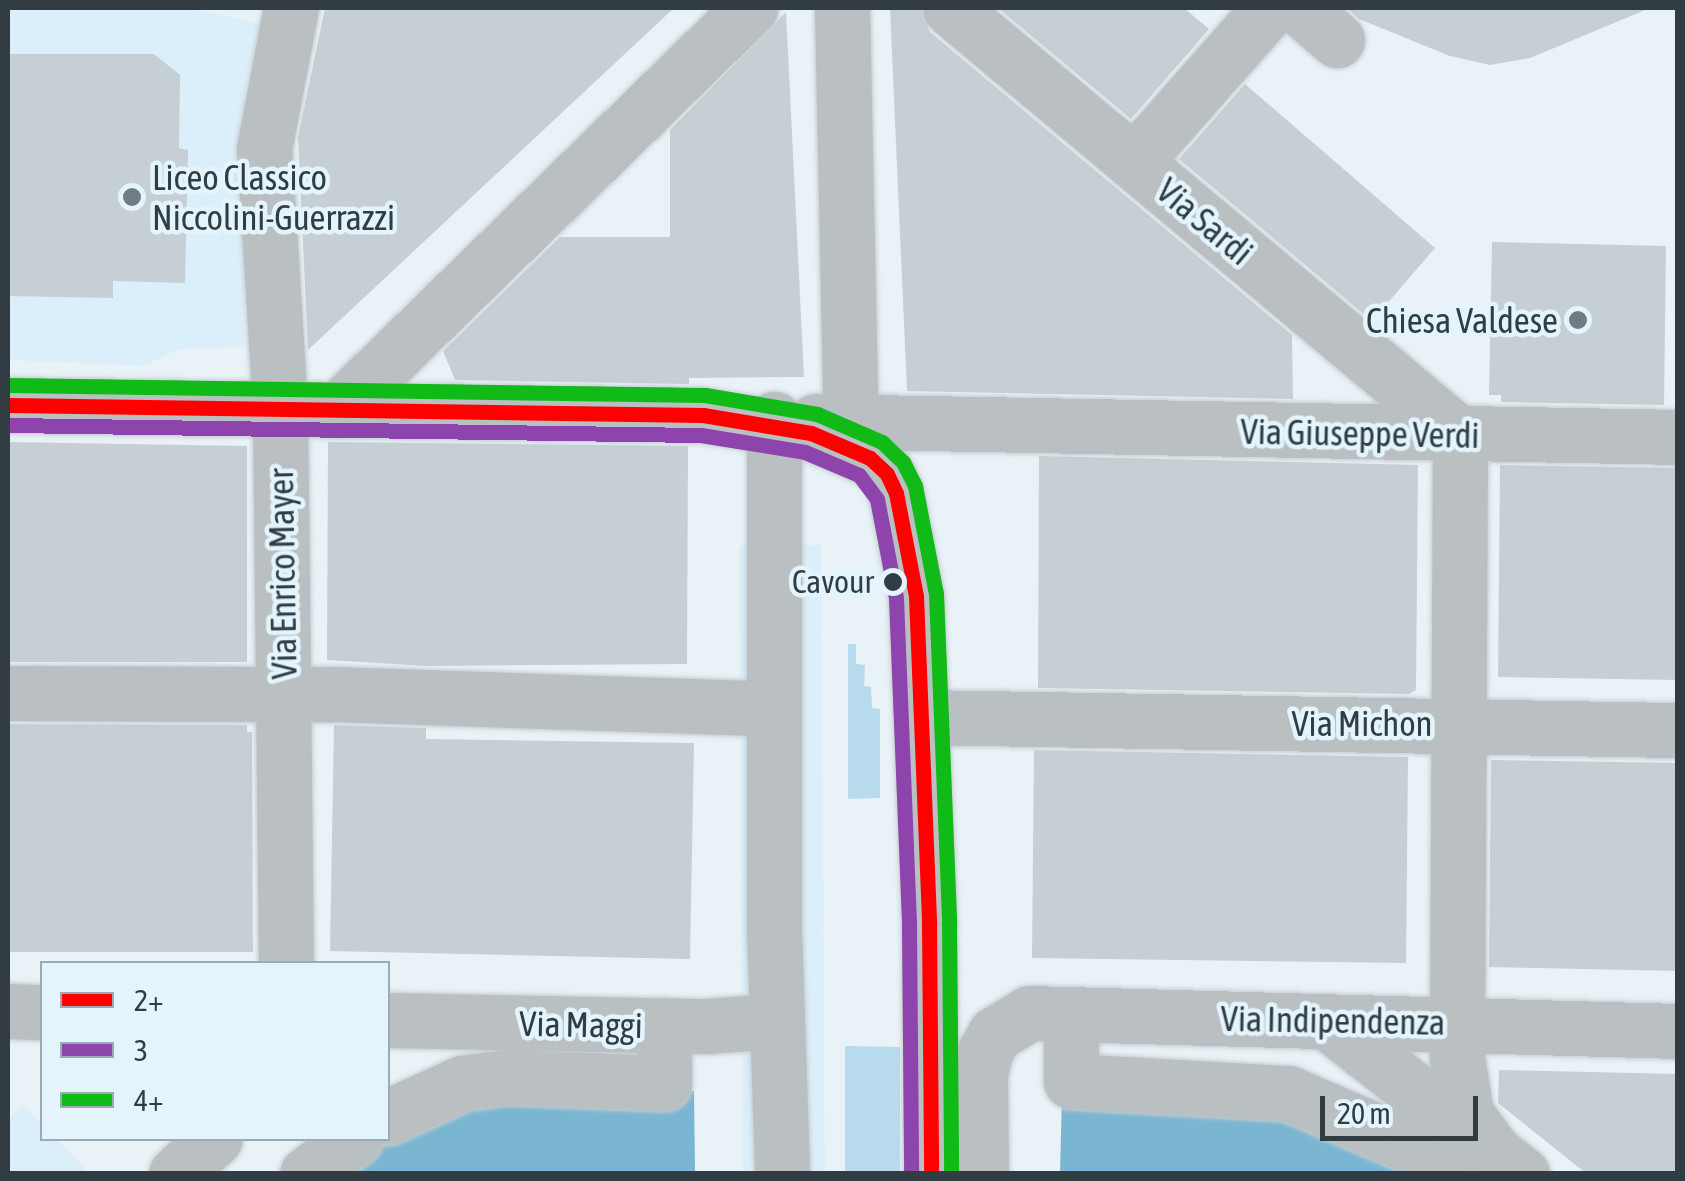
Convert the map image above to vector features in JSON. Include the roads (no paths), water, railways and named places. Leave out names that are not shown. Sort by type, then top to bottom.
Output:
[{"type":"street","name":"Via Enrico Mayer","points":[[286,961],[280,408],[264,149],[291,8]]},
{"type":"street","points":[[338,410],[750,8]]},
{"type":"street","points":[[842,8],[851,423]]},
{"type":"street","name":"Via Sardi","points":[[950,8],[1460,435]]},
{"type":"street","points":[[1134,162],[1270,8]]},
{"type":"street","points":[[8,405],[703,415],[774,422],[870,458],[887,474],[903,516],[916,596],[922,718],[969,1061],[980,1174]]},
{"type":"street","points":[[774,422],[775,1020],[782,1174]]},
{"type":"street","name":"Via Giuseppe Verdi","points":[[774,422],[1678,437]]},
{"type":"street","points":[[1460,435],[1462,724],[1457,1057],[1466,1114],[1507,1161]]},
{"type":"street","points":[[8,693],[284,695],[773,710]]},
{"type":"street","name":"Via Michon","points":[[922,718],[1678,730]]},
{"type":"street","points":[[8,1011],[40,1012]]},
{"type":"street","name":"Via Indipendenza","points":[[969,1061],[1030,1013],[1678,1030]]},
{"type":"street","points":[[1071,1014],[1071,1081],[1288,1094],[1411,1146],[1442,1174]]},
{"type":"street","name":"Via Maggi","points":[[390,1020],[681,1025],[775,1020]]},
{"type":"street","points":[[1326,1020],[1507,1161]]},
{"type":"street","points":[[390,1116],[462,1084],[507,1076],[664,1084],[681,1025]]},
{"type":"street","points":[[931,1174],[969,1061]]},
{"type":"street","points":[[176,1174],[212,1141]]},
{"type":"street","points":[[307,1174],[351,1141]]},
{"type":"place","name":"Liceo Classico Niccolini-Guerrazzi","points":[[132,197]]},
{"type":"place","name":"Chiesa Valdese","points":[[1578,320]]},
{"type":"place","name":"Cavour","points":[[893,582]]}]
